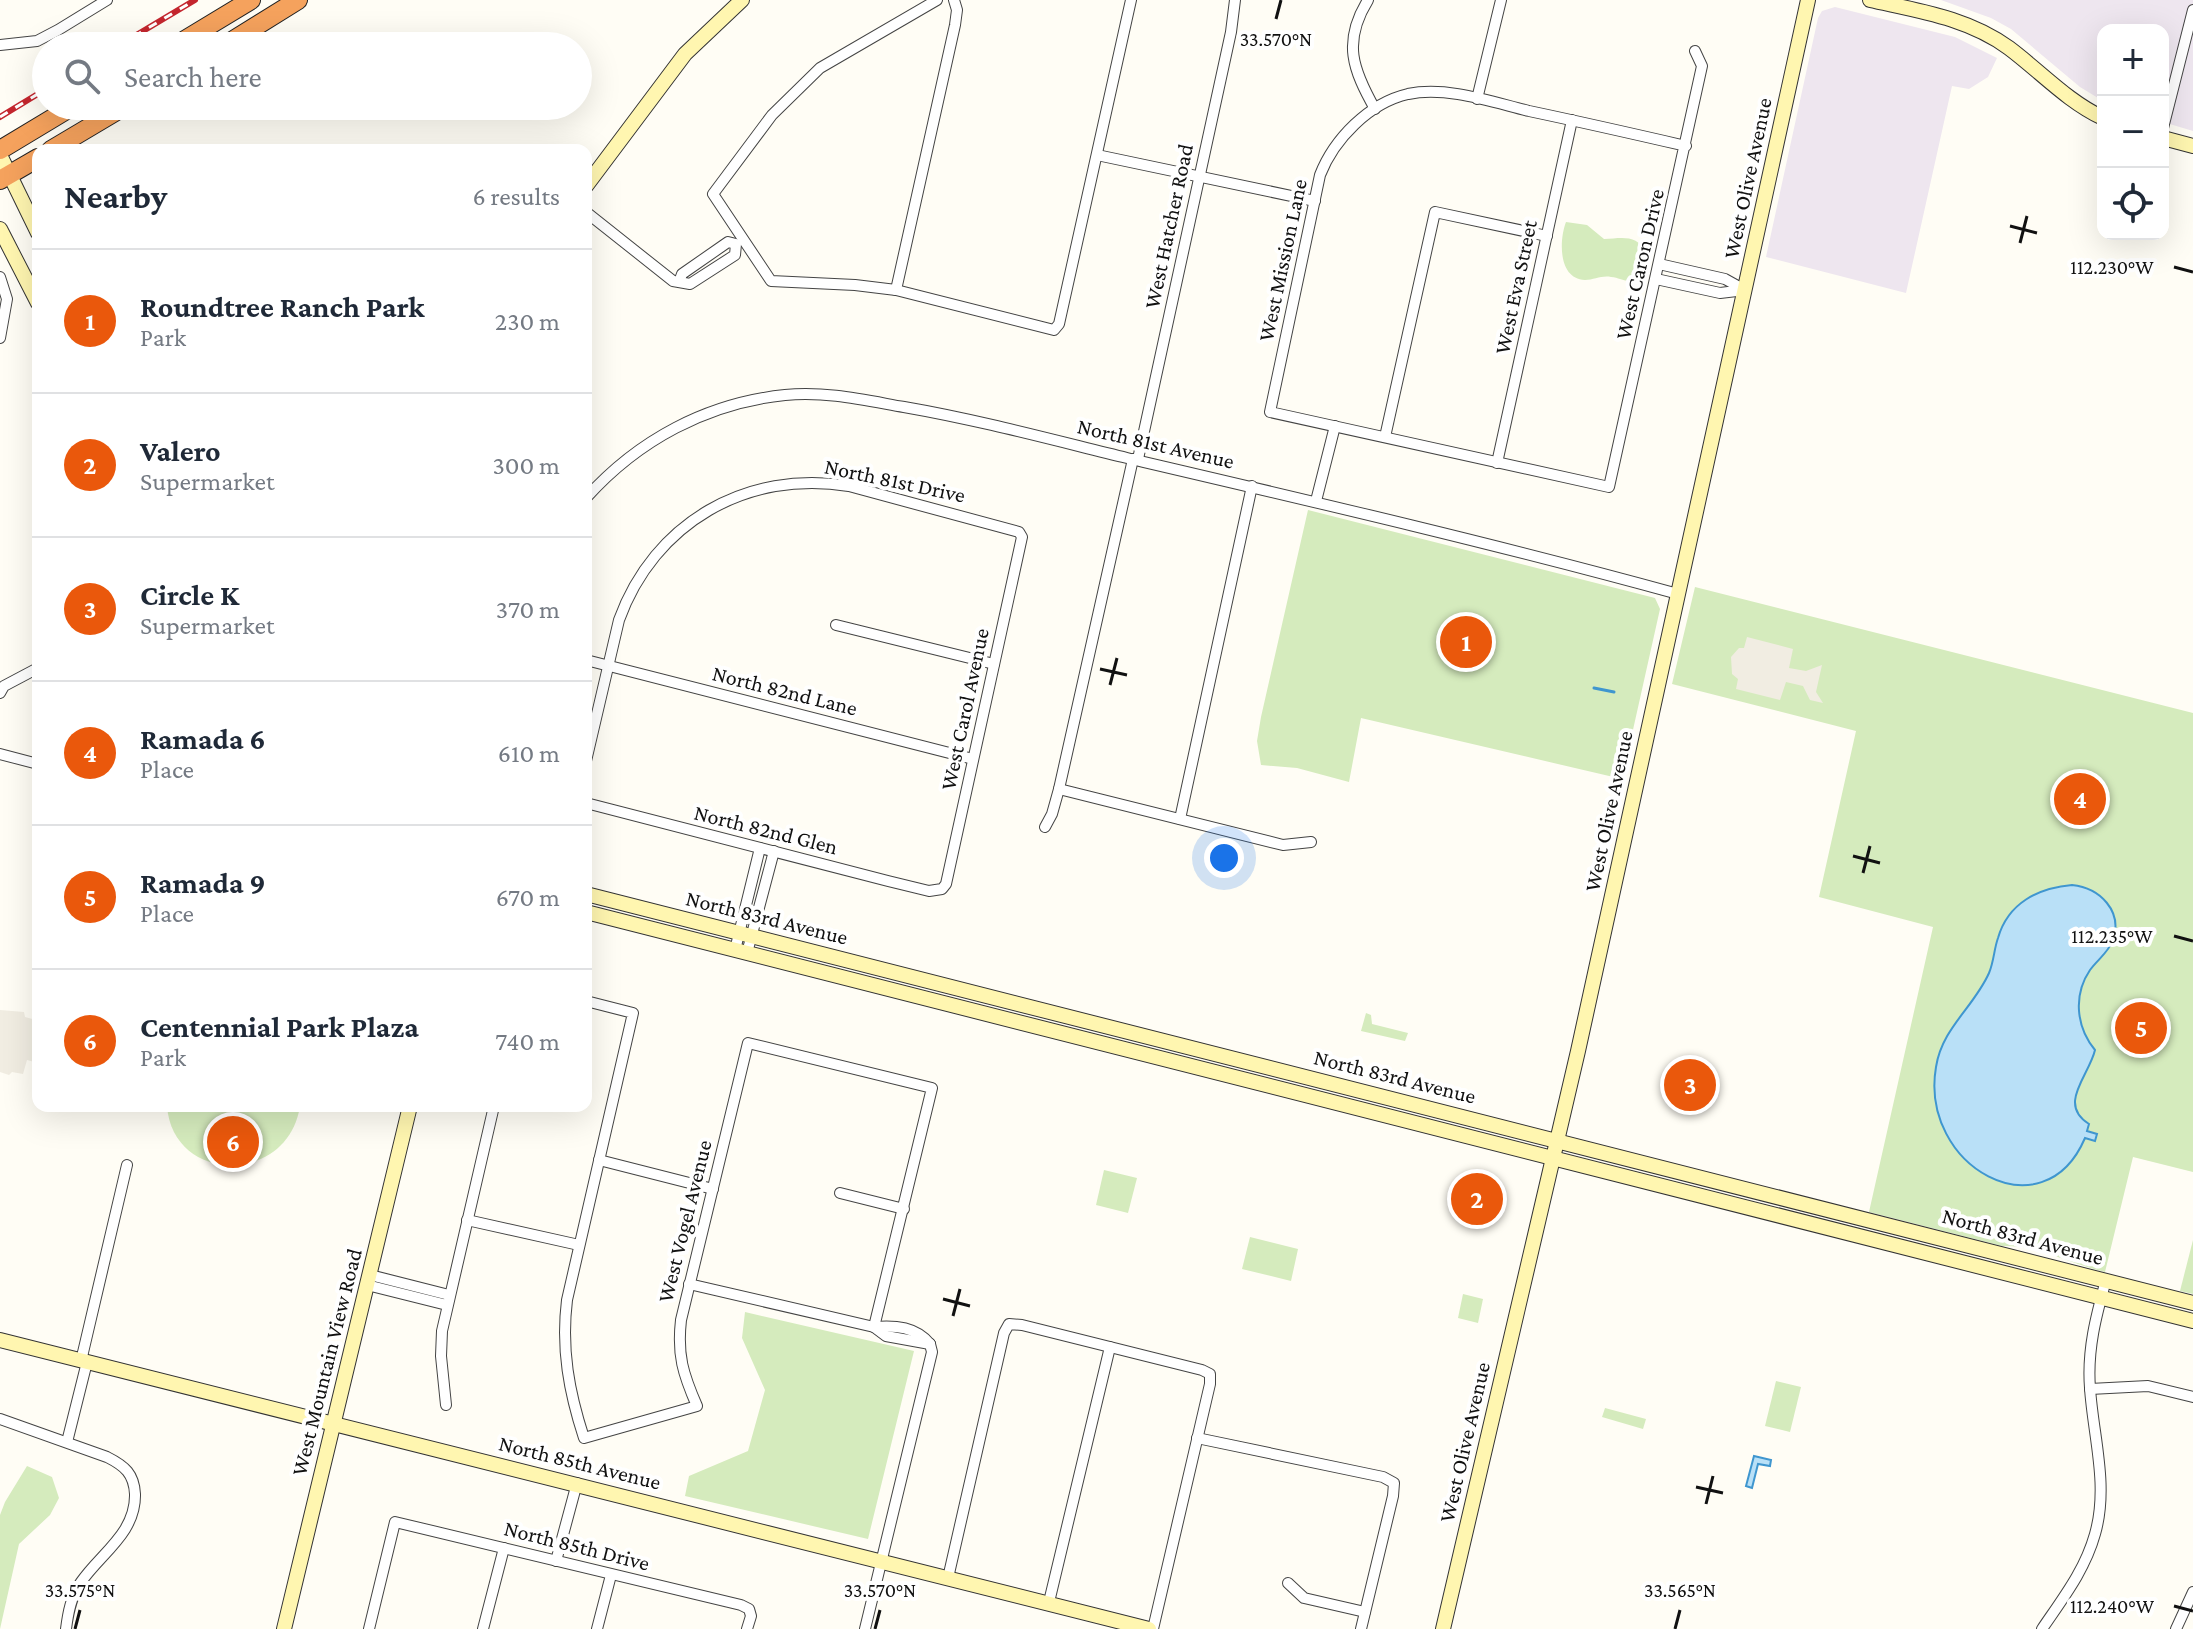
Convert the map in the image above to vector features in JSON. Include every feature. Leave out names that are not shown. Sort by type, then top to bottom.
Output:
[{"type":"highway","points":[[198,32],[251,0]]},
{"type":"highway","points":[[247,32],[298,0]]},
{"type":"highway","points":[[0,152],[51,120]]},
{"type":"highway","points":[[61,144],[101,120]]},
{"type":"highway","points":[[3,174],[32,161]]},
{"type":"main road","points":[[592,178],[685,54],[742,0]]},
{"type":"main road","name":"West Olive Avenue","points":[[1443,1629],[1558,1139],[1808,0]]},
{"type":"main road","points":[[1870,0],[1934,13],[1976,28],[2008,47],[2069,98],[2097,114]]},
{"type":"main road","points":[[2169,140],[2193,146]]},
{"type":"main road","points":[[0,152],[3,174],[32,223]]},
{"type":"main road","points":[[0,229],[32,291]]},
{"type":"main road","name":"North 83rd Avenue","points":[[592,896],[2193,1303]]},
{"type":"main road","name":"North 83rd Avenue","points":[[592,914],[2193,1321]]},
{"type":"main road","points":[[1314,1096],[1318,1079]]},
{"type":"main road","name":"West Mountain View Road","points":[[284,1629],[409,1112]]},
{"type":"main road","points":[[1844,1231],[1848,1213]]},
{"type":"main road","name":"North 85th Avenue","points":[[0,1340],[1151,1629]]},
{"type":"street","points":[[54,32],[107,0]]},
{"type":"street","points":[[937,0],[820,68],[772,115],[713,194],[740,242],[771,281],[896,290],[1054,330],[1059,324],[1131,0]]},
{"type":"street","points":[[896,290],[955,25],[957,10],[954,0]]},
{"type":"street","name":"West Hatcher Road","points":[[1045,827],[1059,789],[1135,459],[1235,0]]},
{"type":"street","points":[[1368,0],[1356,26],[1352,54],[1360,82],[1375,109],[1418,93],[1449,94],[1686,146]]},
{"type":"street","points":[[1477,99],[1501,0]]},
{"type":"street","points":[[2169,104],[2193,10]]},
{"type":"street","points":[[0,45],[32,42]]},
{"type":"street","name":"West Caron Drive","points":[[1497,463],[1609,487],[1702,66],[1695,51]]},
{"type":"street","name":"West Mission Lane","points":[[1335,426],[1270,412],[1320,175],[1331,153],[1352,127],[1375,109]]},
{"type":"street","name":"West Eva Street","points":[[1497,463],[1572,120]]},
{"type":"street","points":[[1097,155],[1315,201]]},
{"type":"street","points":[[1385,437],[1435,212],[1547,236]]},
{"type":"street","points":[[592,217],[666,277],[690,284],[735,255],[740,242]]},
{"type":"street","points":[[1659,264],[1725,279],[1745,290]]},
{"type":"street","points":[[0,277],[7,299],[0,338]]},
{"type":"street","points":[[1656,279],[1720,293],[1745,290]]},
{"type":"street","name":"North 81st Avenue","points":[[592,492],[631,456],[664,433],[713,411],[759,399],[810,393],[860,398],[965,418],[1316,501],[1678,594]]},
{"type":"street","points":[[1316,501],[1335,426],[1497,463]]},
{"type":"street","name":"North 81st Drive","points":[[592,735],[626,599],[652,559],[677,533],[696,517],[733,498],[770,487],[814,482],[849,486],[1019,532]]},
{"type":"street","points":[[1180,819],[1252,486]]},
{"type":"street","name":"West Carol Avenue","points":[[936,890],[946,884],[1022,537],[1019,532]]},
{"type":"street","points":[[836,625],[994,664]]},
{"type":"street","name":"North 82nd Lane","points":[[592,662],[973,759]]},
{"type":"street","points":[[0,693],[4,686],[32,671]]},
{"type":"street","points":[[0,754],[32,762]]},
{"type":"street","points":[[1059,789],[1283,845],[1311,842]]},
{"type":"street","name":"North 82nd Glen","points":[[592,805],[917,888],[936,890]]},
{"type":"street","points":[[746,934],[760,848]]},
{"type":"street","points":[[741,951],[774,851]]},
{"type":"street","points":[[467,1220],[579,1245],[633,1013],[592,1003]]},
{"type":"street","name":"West Vogel Avenue","points":[[579,1245],[563,1330],[566,1372],[584,1438],[697,1406],[682,1370],[679,1353],[681,1320],[748,1043],[932,1088],[904,1209]]},
{"type":"street","points":[[446,1405],[441,1356],[448,1300],[493,1112]]},
{"type":"street","points":[[599,1160],[713,1189]]},
{"type":"street","points":[[67,1442],[127,1165]]},
{"type":"street","points":[[840,1193],[904,1209],[874,1327]]},
{"type":"street","points":[[369,1280],[448,1300]]},
{"type":"street","points":[[2042,1629],[2084,1567],[2096,1531],[2100,1464],[2090,1389],[2092,1336],[2106,1280]]},
{"type":"street","points":[[689,1284],[874,1327],[892,1326],[917,1332],[930,1344],[932,1352],[865,1629]]},
{"type":"street","points":[[948,1578],[1004,1333],[1009,1324],[1202,1370],[1210,1374],[1151,1629]]},
{"type":"street","points":[[1049,1602],[1110,1347]]},
{"type":"street","points":[[2090,1389],[2148,1386],[2193,1397]]},
{"type":"street","points":[[0,1419],[121,1464],[134,1480],[135,1503],[127,1526],[80,1583],[68,1613],[66,1629]]},
{"type":"street","points":[[1197,1438],[1383,1477],[1394,1483],[1361,1629]]},
{"type":"street","points":[[556,1561],[577,1483]]},
{"type":"street","name":"North 85th Drive","points":[[369,1629],[395,1522],[749,1609],[751,1616],[747,1629]]},
{"type":"street","points":[[483,1629],[504,1548]]},
{"type":"street","points":[[597,1629],[611,1575]]},
{"type":"street","points":[[1288,1583],[1304,1598],[1365,1612]]},
{"type":"street","points":[[2179,1628],[2193,1592]]},
{"type":"shaded area","points":[[1941,0],[2193,0],[2193,131],[2169,124],[2169,24],[2097,24],[2097,97],[2080,87],[2011,29],[1991,18]]},
{"type":"shaded area","points":[[1835,7],[1955,37],[1997,58],[1988,77],[1969,89],[1952,86],[1906,293],[1766,257],[1818,18],[1822,11]]},
{"type":"shaded area","points":[[1747,637],[1793,649],[1789,668],[1806,671],[1822,665],[1816,692],[1823,703],[1810,700],[1803,686],[1786,682],[1780,700],[1736,689],[1738,679],[1732,674],[1731,657],[1739,648],[1744,648]]},
{"type":"shaded area","points":[[0,1010],[24,1012],[25,1017],[32,1019],[32,1061],[27,1060],[23,1074],[0,1072]]},
{"type":"green space","points":[[1566,222],[1587,225],[1604,239],[1629,238],[1638,243],[1646,253],[1635,279],[1576,278],[1565,266],[1563,257],[1562,239]]},
{"type":"green space","points":[[1308,510],[1655,598],[1660,609],[1622,779],[1361,718],[1349,782],[1297,768],[1261,765],[1257,741],[1261,717]]},
{"type":"green space","points":[[1695,587],[2193,713],[2193,1172],[2133,1157],[2105,1272],[2041,1252],[2002,1246],[1869,1212],[1933,927],[1819,897],[1856,731],[1672,684]]},
{"type":"green space","points":[[1366,1013],[1371,1015],[1372,1024],[1408,1033],[1405,1041],[1361,1031]]},
{"type":"green space","points":[[169,1112],[298,1112],[291,1132],[275,1150],[254,1162],[231,1165],[209,1162],[189,1150],[174,1132]]},
{"type":"green space","points":[[1104,1170],[1137,1178],[1128,1213],[1096,1205]]},
{"type":"green space","points":[[1250,1237],[1298,1249],[1291,1281],[1242,1269]]},
{"type":"green space","points":[[2193,1240],[2193,1294],[2180,1291]]},
{"type":"green space","points":[[1463,1294],[1483,1299],[1478,1323],[1458,1318]]},
{"type":"green space","points":[[745,1312],[914,1351],[868,1539],[685,1496],[689,1476],[748,1451],[765,1390],[742,1338]]},
{"type":"green space","points":[[1776,1381],[1801,1387],[1790,1432],[1765,1426]]},
{"type":"green space","points":[[1605,1408],[1646,1419],[1643,1429],[1602,1417]]},
{"type":"green space","points":[[27,1466],[52,1477],[59,1498],[50,1515],[19,1544],[0,1629],[0,1515]]},
{"type":"water","points":[[2072,885],[2100,896],[2115,920],[2113,940],[2090,970],[2079,1000],[2084,1031],[2095,1050],[2078,1089],[2076,1108],[2089,1124],[2087,1131],[2097,1134],[2095,1141],[2085,1138],[2066,1167],[2042,1182],[2015,1185],[1988,1176],[1965,1159],[1946,1134],[1936,1102],[1936,1067],[1951,1029],[1989,973],[1998,938],[2009,915],[2036,894]]},
{"type":"water","points":[[1754,1456],[1771,1460],[1770,1466],[1758,1464],[1752,1488],[1746,1486]]},
{"type":"waterway","points":[[1594,688],[1614,692]]},
{"type":"railway","points":[[141,32],[195,0]]},
{"type":"railway","points":[[0,117],[32,98]]},
{"type":"place","name":"Roundtree Ranch Park","points":[[1466,642]]},
{"type":"place","name":"Ramada 6","points":[[2080,799]]},
{"type":"place","name":"Ramada 9","points":[[2141,1028]]},
{"type":"place","name":"Circle K","points":[[1690,1085]]},
{"type":"place","name":"Centennial Park Plaza","points":[[233,1142]]},
{"type":"place","name":"Valero","points":[[1477,1199]]}]
